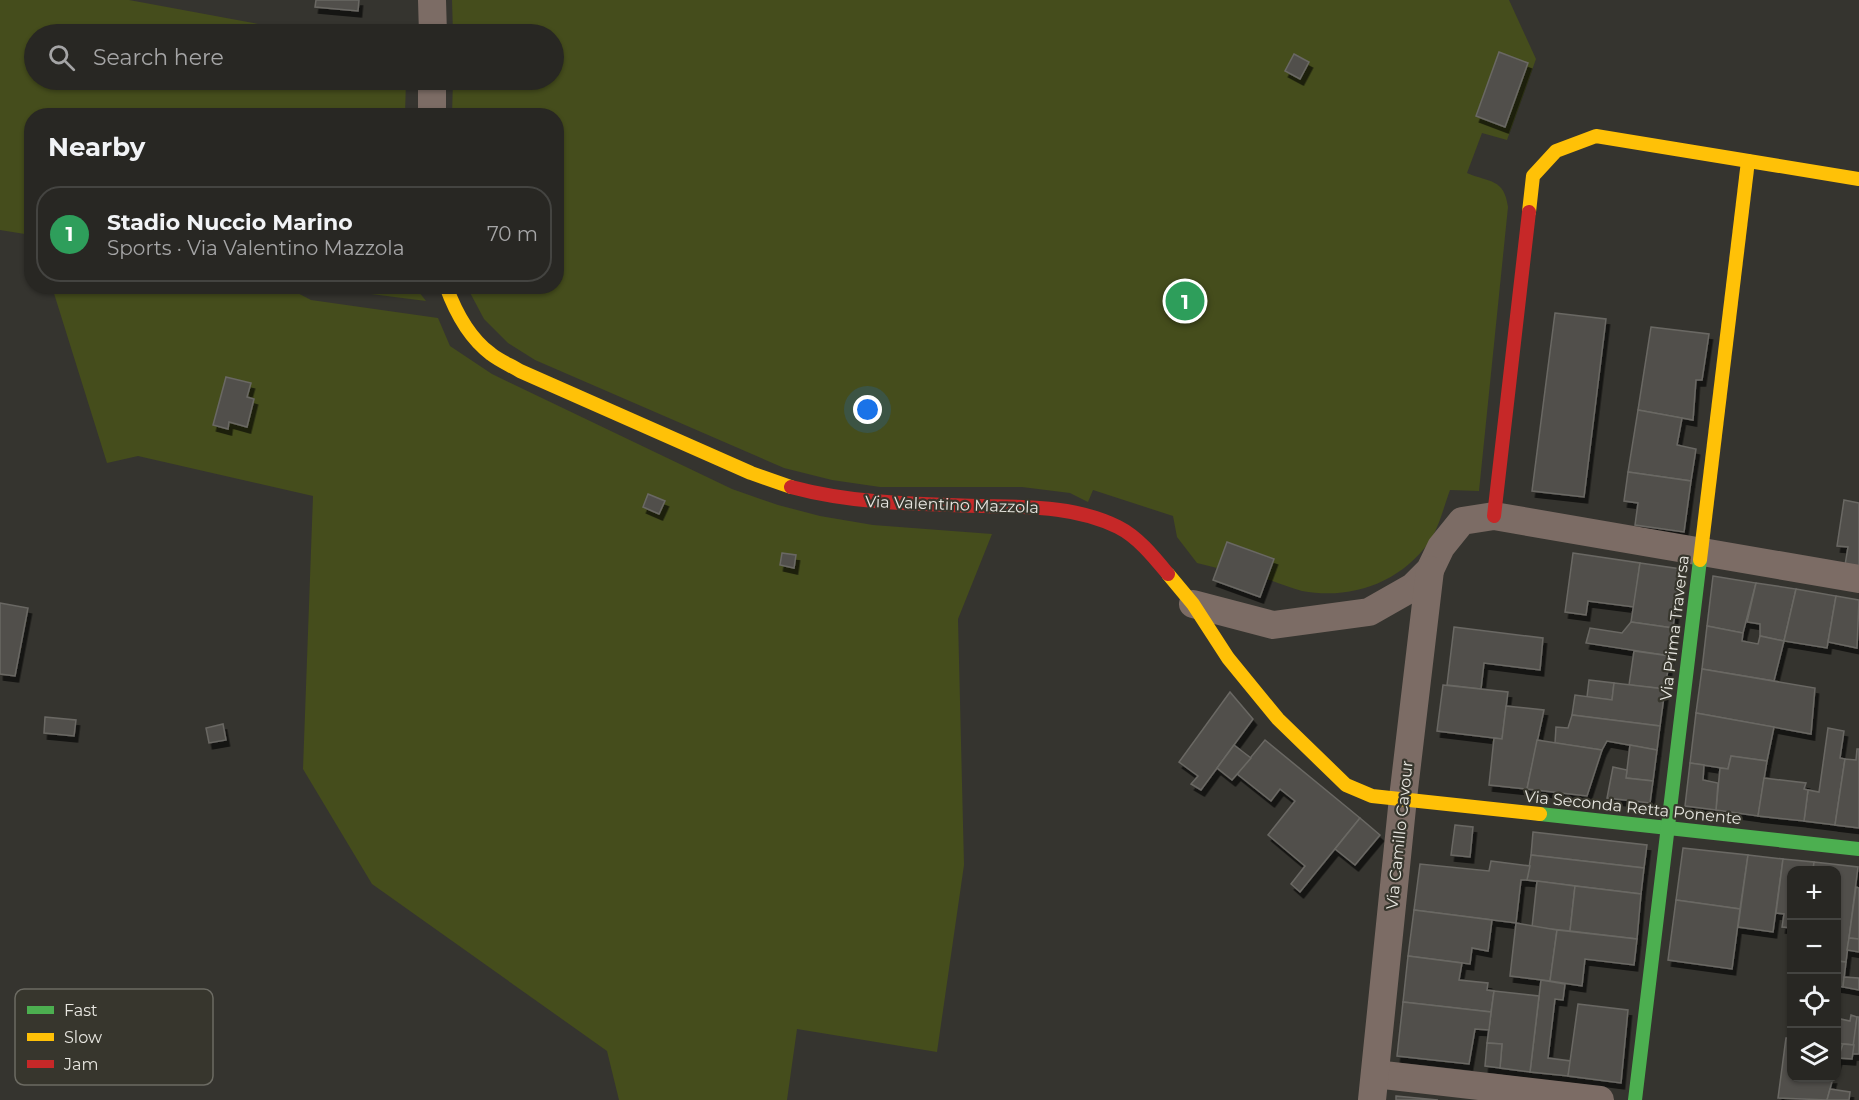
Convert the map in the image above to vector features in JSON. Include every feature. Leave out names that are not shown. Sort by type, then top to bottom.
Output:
[{"type":"street","points":[[432,0],[433,24]]},
{"type":"street","points":[[432,90],[432,108]]},
{"type":"street","points":[[1494,516],[1533,176],[1556,151],[1596,136],[1859,178]]},
{"type":"street","name":"Via Prima Traversa","points":[[1635,1100],[1748,161]]},
{"type":"street","name":"Via Valentino Mazzola","points":[[449,294],[467,330],[487,352],[520,370],[751,473],[827,496],[871,501],[1046,508],[1081,514],[1119,527],[1150,552],[1193,604],[1228,658],[1278,719],[1346,785],[1372,796],[1403,798]]},
{"type":"street","points":[[1193,604],[1273,625],[1369,612],[1413,587],[1430,570],[1441,547],[1462,521],[1494,516],[1859,579]]},
{"type":"street","name":"Via Camillo Cavour","points":[[1374,1087],[1403,798],[1430,570]]},
{"type":"street","name":"Via Seconda Retta Ponente","points":[[1403,798],[1859,849]]},
{"type":"street","points":[[1374,1087],[1600,1100]]},
{"type":"green space","points":[[0,0],[129,0],[258,24],[24,24],[24,90],[406,90],[405,108],[24,108],[24,234],[0,230]]},
{"type":"green space","points":[[452,0],[1509,0],[1536,59],[1507,140],[1482,133],[1467,173],[1499,186],[1508,207],[1479,491],[1450,490],[1429,542],[1404,568],[1389,578],[1356,590],[1338,593],[1302,591],[1267,579],[1260,597],[1213,580],[1217,568],[1197,563],[1177,537],[1173,516],[1093,490],[1088,502],[1070,493],[1022,487],[880,487],[832,480],[784,468],[535,360],[508,343],[484,319],[471,294],[564,294],[564,108],[452,108],[453,90],[564,90],[564,24],[453,24]]},
{"type":"green space","points":[[54,294],[299,294],[311,300],[438,318],[450,346],[492,374],[732,489],[778,505],[820,516],[873,525],[992,534],[958,619],[964,865],[937,1052],[797,1029],[787,1100],[619,1100],[607,1051],[372,884],[303,769],[313,496],[138,456],[107,463]]},
{"type":"green space","points":[[371,294],[420,294],[426,301]]},
{"type":"building","points":[[316,0],[359,0],[358,11],[315,7]]},
{"type":"building","points":[[1499,52],[1528,63],[1505,127],[1476,116]]},
{"type":"building","points":[[1294,54],[1309,62],[1300,79],[1285,71]]},
{"type":"building","points":[[1555,313],[1606,319],[1584,497],[1532,491]]},
{"type":"building","points":[[1651,327],[1709,334],[1702,380],[1696,380],[1693,420],[1638,410]]},
{"type":"building","points":[[226,377],[251,383],[247,397],[254,399],[247,427],[229,422],[228,429],[213,425]]},
{"type":"building","points":[[1638,410],[1682,418],[1677,445],[1696,449],[1691,481],[1628,472]]},
{"type":"building","points":[[1628,472],[1691,481],[1684,532],[1635,525],[1638,503],[1624,501]]},
{"type":"building","points":[[648,494],[665,501],[659,514],[643,507]]},
{"type":"building","points":[[1844,500],[1859,503],[1859,567],[1845,565],[1848,547],[1837,546]]},
{"type":"building","points":[[1227,542],[1274,559],[1260,597],[1213,580]]},
{"type":"building","points":[[782,553],[796,555],[794,568],[780,565]]},
{"type":"building","points":[[1573,553],[1640,563],[1634,607],[1588,601],[1586,615],[1565,612]]},
{"type":"building","points":[[1640,563],[1681,569],[1673,628],[1631,622]]},
{"type":"building","points":[[1713,576],[1756,583],[1743,633],[1707,626]]},
{"type":"building","points":[[1756,583],[1796,589],[1784,641],[1760,636],[1760,624],[1747,622]]},
{"type":"building","points":[[1796,589],[1836,596],[1827,648],[1784,641]]},
{"type":"building","points":[[1836,596],[1859,600],[1857,648],[1828,642]]},
{"type":"building","points":[[0,603],[28,608],[15,676],[0,674]]},
{"type":"building","points":[[1631,622],[1673,628],[1670,656],[1586,643],[1590,628],[1622,633]]},
{"type":"building","points":[[1707,626],[1743,633],[1742,641],[1758,644],[1760,636],[1784,641],[1774,681],[1702,669]]},
{"type":"building","points":[[1454,627],[1543,638],[1540,670],[1484,663],[1481,689],[1447,685]]},
{"type":"building","points":[[1634,651],[1670,656],[1665,689],[1629,685]]},
{"type":"building","points":[[1702,669],[1815,688],[1811,734],[1696,713]]},
{"type":"building","points":[[1589,680],[1614,683],[1612,700],[1587,697]]},
{"type":"building","points":[[1614,683],[1665,689],[1660,726],[1572,715],[1575,695],[1612,700]]},
{"type":"building","points":[[1443,685],[1508,692],[1502,739],[1437,731]]},
{"type":"building","points":[[1230,692],[1253,719],[1201,790],[1191,784],[1198,776],[1179,762]]},
{"type":"building","points":[[1506,706],[1544,710],[1527,789],[1489,785],[1494,738],[1502,739]]},
{"type":"building","points":[[1696,713],[1774,727],[1767,761],[1731,756],[1728,769],[1690,763]]},
{"type":"building","points":[[1572,715],[1660,726],[1657,750],[1607,741],[1602,750],[1555,743],[1556,727],[1568,728]]},
{"type":"building","points":[[45,717],[76,720],[74,736],[44,733]]},
{"type":"building","points":[[223,724],[226,740],[209,743],[206,728]]},
{"type":"building","points":[[1828,728],[1844,731],[1840,758],[1845,759],[1835,825],[1804,821],[1808,790],[1819,792]]},
{"type":"building","points":[[1265,740],[1360,818],[1300,892],[1291,884],[1305,866],[1268,835],[1295,801],[1280,789],[1271,801],[1237,774]]},
{"type":"building","points":[[1537,740],[1602,750],[1587,796],[1527,789]]},
{"type":"building","points":[[1234,745],[1251,758],[1232,780],[1217,768]]},
{"type":"building","points":[[1630,745],[1657,750],[1653,781],[1626,778]]},
{"type":"building","points":[[1857,749],[1859,749],[1859,828],[1835,825],[1845,759],[1856,760]]},
{"type":"building","points":[[1731,756],[1767,761],[1758,816],[1716,810],[1720,768],[1728,769]]},
{"type":"building","points":[[1690,763],[1704,765],[1703,780],[1718,783],[1716,810],[1685,806]]},
{"type":"building","points":[[1613,767],[1627,770],[1626,778],[1653,781],[1650,803],[1607,798]]},
{"type":"building","points":[[1764,778],[1806,783],[1804,789],[1808,790],[1804,821],[1758,816]]},
{"type":"building","points":[[1360,818],[1380,835],[1355,865],[1335,849]]},
{"type":"building","points":[[1455,825],[1473,827],[1470,857],[1451,855]]},
{"type":"building","points":[[1533,832],[1647,845],[1644,868],[1531,855]]},
{"type":"building","points":[[1683,848],[1748,855],[1740,909],[1676,900]]},
{"type":"building","points":[[1531,855],[1644,868],[1641,894],[1527,880]]},
{"type":"building","points":[[1748,855],[1783,859],[1773,932],[1738,927]]},
{"type":"building","points":[[1783,859],[1814,862],[1814,866],[1787,866],[1787,928],[1782,927],[1784,914],[1776,913]]},
{"type":"building","points":[[1491,861],[1530,866],[1527,880],[1521,880],[1516,923],[1414,910],[1420,864],[1489,871]]},
{"type":"building","points":[[1814,862],[1858,867],[1846,962],[1841,962],[1841,866],[1814,866]]},
{"type":"building","points":[[1537,881],[1575,886],[1570,931],[1532,927]]},
{"type":"building","points":[[1575,886],[1641,894],[1637,939],[1570,931]]},
{"type":"building","points":[[1856,887],[1859,888],[1859,939],[1849,938]]},
{"type":"building","points":[[1676,900],[1740,909],[1732,969],[1668,960]]},
{"type":"building","points":[[1414,910],[1492,920],[1488,951],[1472,948],[1470,964],[1408,956]]},
{"type":"building","points":[[1516,923],[1557,930],[1550,981],[1510,976]]},
{"type":"building","points":[[1557,930],[1637,939],[1634,965],[1585,959],[1582,986],[1550,981]]},
{"type":"building","points":[[1849,938],[1859,939],[1859,952],[1847,950]]},
{"type":"building","points":[[1408,956],[1462,963],[1459,980],[1488,983],[1487,990],[1494,991],[1491,1012],[1403,1002]]},
{"type":"building","points":[[1841,962],[1846,962],[1843,987],[1841,987]]},
{"type":"building","points":[[1844,977],[1859,978],[1859,990],[1843,987]]},
{"type":"building","points":[[1541,980],[1565,984],[1563,1000],[1555,999],[1548,1058],[1571,1061],[1568,1076],[1530,1072]]},
{"type":"building","points":[[1494,991],[1539,996],[1530,1072],[1500,1068],[1502,1044],[1487,1043]]},
{"type":"building","points":[[1403,1002],[1491,1012],[1489,1030],[1475,1029],[1469,1064],[1397,1056]]},
{"type":"building","points":[[1578,1004],[1628,1010],[1621,1083],[1568,1076]]},
{"type":"building","points":[[1851,1015],[1857,1017],[1854,1045],[1841,1044],[1841,1019],[1850,1021]]},
{"type":"building","points":[[1857,1017],[1859,1017],[1859,1054],[1852,1054]]},
{"type":"building","points":[[1787,1038],[1787,1082],[1832,1082],[1827,1100],[1778,1098]]},
{"type":"building","points":[[1487,1043],[1502,1044],[1500,1068],[1485,1066]]},
{"type":"building","points":[[1843,1044],[1854,1045],[1852,1059],[1841,1058]]},
{"type":"building","points":[[1830,1089],[1850,1092],[1849,1100],[1827,1100]]},
{"type":"building","points":[[1396,1096],[1438,1100],[1396,1100]]},
{"type":"traffic: fast","points":[[1635,1100],[1700,560]]},
{"type":"traffic: fast","points":[[1540,814],[1859,849]]},
{"type":"traffic: slow","points":[[1529,212],[1533,176],[1556,151],[1596,136],[1859,179]]},
{"type":"traffic: slow","points":[[1700,560],[1748,161]]},
{"type":"traffic: slow","points":[[449,294],[469,332],[501,361],[751,473],[791,487]]},
{"type":"traffic: slow","points":[[1168,574],[1193,604],[1228,658],[1278,719],[1346,785],[1372,796],[1540,814]]},
{"type":"traffic: jam","points":[[1494,516],[1529,212]]},
{"type":"traffic: jam","points":[[791,487],[862,500],[1069,511],[1118,527],[1145,548],[1168,574]]},
{"type":"place","name":"Stadio Nuccio Marino","points":[[1185,301]]}]
